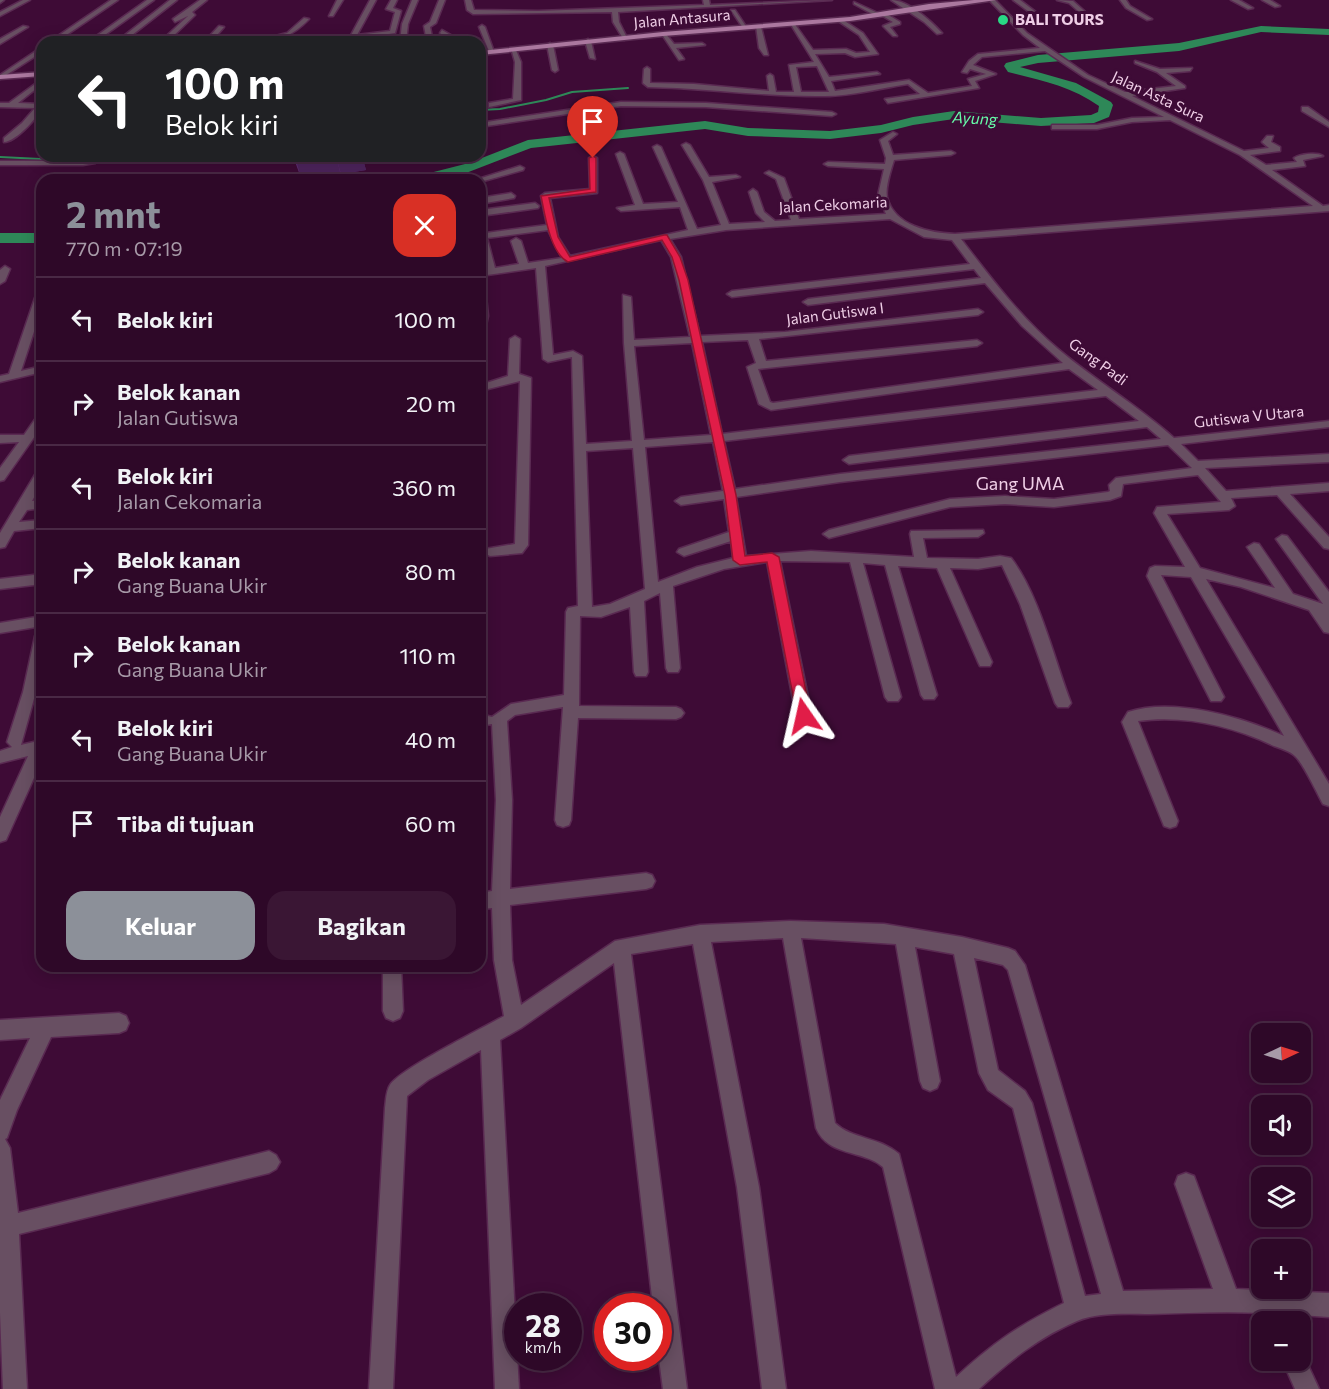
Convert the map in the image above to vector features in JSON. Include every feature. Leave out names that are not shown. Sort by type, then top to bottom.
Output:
[{"type":"main road","name":"Jalan Antasura","points":[[486,52],[589,39],[840,20],[962,1],[992,0]]},
{"type":"main road","points":[[1,77],[36,74]]},
{"type":"street","points":[[0,14],[27,0]]},
{"type":"street","points":[[61,36],[115,0]]},
{"type":"street","points":[[100,36],[151,0]]},
{"type":"street","points":[[127,36],[174,0]]},
{"type":"street","points":[[168,36],[186,14],[204,0]]},
{"type":"street","points":[[331,15],[340,0]]},
{"type":"street","points":[[353,36],[373,0]]},
{"type":"street","points":[[366,36],[393,32],[398,11],[389,9],[394,0]]},
{"type":"street","points":[[404,36],[405,24],[415,0]]},
{"type":"street","points":[[429,36],[427,26],[434,23],[441,0]]},
{"type":"street","points":[[468,0],[470,10],[473,12],[545,13],[643,9],[659,5],[829,0]]},
{"type":"street","points":[[570,0],[570,12]]},
{"type":"street","points":[[584,0],[584,11]]},
{"type":"street","points":[[643,0],[643,9]]},
{"type":"street","points":[[894,0],[910,9],[939,33]]},
{"type":"street","name":"Jalan Asta Sura","points":[[992,0],[1025,34],[1094,81],[1243,153],[1325,208]]},
{"type":"street","points":[[1016,0],[1038,16]]},
{"type":"street","points":[[1060,0],[1071,2],[1088,17]]},
{"type":"street","points":[[1123,0],[1128,7],[1149,20]]},
{"type":"street","points":[[1234,0],[1250,8]]},
{"type":"street","points":[[1265,0],[1277,6]]},
{"type":"street","points":[[544,2],[545,13]]},
{"type":"street","points":[[856,3],[898,24],[886,26],[895,35]]},
{"type":"street","points":[[615,10],[618,26],[624,38]]},
{"type":"street","points":[[733,11],[745,27]]},
{"type":"street","points":[[794,13],[804,23]]},
{"type":"street","points":[[280,36],[289,34],[306,19]]},
{"type":"street","points":[[811,52],[846,51],[855,55],[875,54],[861,34],[840,20]]},
{"type":"street","points":[[178,22],[195,24]]},
{"type":"street","points":[[792,24],[828,79],[833,93]]},
{"type":"street","points":[[0,42],[25,27]]},
{"type":"street","points":[[213,36],[221,27]]},
{"type":"street","points":[[482,27],[486,36]]},
{"type":"street","points":[[758,27],[762,49],[766,54]]},
{"type":"street","points":[[442,32],[449,36]]},
{"type":"street","points":[[663,34],[681,59]]},
{"type":"street","points":[[486,37],[492,51]]},
{"type":"street","points":[[589,39],[593,58]]},
{"type":"street","points":[[550,45],[555,70]]},
{"type":"street","points":[[673,46],[697,48]]},
{"type":"street","points":[[492,105],[517,100],[518,62],[513,49]]},
{"type":"street","points":[[964,74],[977,57],[983,54],[1049,51]]},
{"type":"street","points":[[1,77],[36,53]]},
{"type":"street","points":[[1121,95],[1183,87],[1159,71],[1137,62]]},
{"type":"street","points":[[798,94],[792,65],[847,68]]},
{"type":"street","points":[[888,101],[977,87],[978,85],[970,80],[993,74],[969,66]]},
{"type":"street","points":[[647,69],[647,84],[730,85],[773,94],[798,94],[833,93],[909,82],[925,94]]},
{"type":"street","points":[[1159,71],[1190,69]]},
{"type":"street","points":[[828,79],[877,74]]},
{"type":"street","points":[[694,86],[695,76]]},
{"type":"street","points":[[770,76],[773,94]]},
{"type":"street","points":[[0,111],[36,85]]},
{"type":"street","points":[[675,95],[675,105]]},
{"type":"street","points":[[706,105],[709,95]]},
{"type":"street","points":[[573,111],[580,103],[610,100],[621,104]]},
{"type":"street","points":[[486,124],[549,111],[573,111],[643,101],[832,114]]},
{"type":"street","points":[[6,105],[36,105]]},
{"type":"street","points":[[1305,109],[1329,125]]},
{"type":"street","points":[[7,140],[23,127],[36,111]]},
{"type":"street","points":[[1055,127],[1097,127],[1132,120],[1173,119]]},
{"type":"street","points":[[23,127],[32,127]]},
{"type":"street","points":[[891,216],[882,195],[889,163],[884,140],[893,134]]},
{"type":"street","points":[[1243,153],[1277,149],[1266,142],[1270,138]]},
{"type":"street","points":[[686,145],[707,180],[726,227]]},
{"type":"street","points":[[657,147],[693,231]]},
{"type":"street","points":[[828,164],[889,163],[951,153]]},
{"type":"street","points":[[620,154],[640,206]]},
{"type":"street","points":[[1265,168],[1302,164],[1298,158],[1319,156]]},
{"type":"street","points":[[568,260],[558,244],[545,196],[594,191],[593,158]]},
{"type":"street","points":[[0,164],[88,162]]},
{"type":"street","points":[[486,178],[520,168]]},
{"type":"street","points":[[769,173],[780,178],[796,222]]},
{"type":"street","points":[[707,180],[736,177]]},
{"type":"street","points":[[753,192],[760,213],[771,223]]},
{"type":"street","points":[[486,200],[511,196]]},
{"type":"street","points":[[621,208],[683,204]]},
{"type":"street","points":[[486,212],[535,206]]},
{"type":"street","name":"Jalan Cekomaria","points":[[486,272],[568,260],[693,231],[771,223],[891,216],[927,235],[955,237],[1325,208]]},
{"type":"street","points":[[486,232],[552,227]]},
{"type":"street","points":[[664,237],[679,264],[730,495],[734,535],[740,560]]},
{"type":"street","name":"Gang Padi","points":[[955,237],[986,280],[1054,351],[1172,440],[1226,500]]},
{"type":"street","points":[[516,242],[525,267]]},
{"type":"street","points":[[486,252],[491,272]]},
{"type":"street","points":[[540,265],[548,358],[554,360],[573,354],[577,356],[582,447],[585,611]]},
{"type":"street","points":[[732,294],[976,266]]},
{"type":"street","points":[[0,281],[5,269]]},
{"type":"street","points":[[808,302],[986,280]]},
{"type":"street","points":[[626,297],[637,444],[652,591]]},
{"type":"street","points":[[14,376],[36,310]]},
{"type":"street","name":"Jalan Gutiswa I","points":[[629,343],[753,338],[978,312]]},
{"type":"street","points":[[753,338],[762,365]]},
{"type":"street","points":[[513,378],[515,339]]},
{"type":"street","points":[[976,343],[752,367],[765,404],[771,407],[1071,365]]},
{"type":"street","points":[[0,379],[36,370]]},
{"type":"street","points":[[486,386],[513,378],[526,378],[521,545],[517,550],[490,552]]},
{"type":"street","points":[[582,447],[717,438],[1110,392]]},
{"type":"street","points":[[849,460],[1151,423]]},
{"type":"street","name":"Gutiswa V Utara","points":[[681,501],[840,478],[1329,424]]},
{"type":"street","points":[[0,477],[4,466],[36,426]]},
{"type":"street","points":[[0,439],[28,438]]},
{"type":"street","name":"Gang UMA","points":[[829,534],[950,503],[1005,500],[1054,503],[1110,496],[1117,493],[1115,485],[1120,481],[1198,468],[1329,458]]},
{"type":"street","points":[[0,544],[36,483]]},
{"type":"street","points":[[1329,487],[1280,491],[1159,511],[1329,799]]},
{"type":"street","points":[[1280,491],[1329,545]]},
{"type":"street","points":[[23,506],[36,505]]},
{"type":"street","points":[[11,527],[36,525]]},
{"type":"street","points":[[921,562],[916,534],[978,533]]},
{"type":"street","points":[[684,552],[734,535]]},
{"type":"street","points":[[1282,539],[1329,602]]},
{"type":"street","points":[[1254,547],[1287,596]]},
{"type":"street","points":[[772,557],[804,716]]},
{"type":"street","points":[[563,820],[571,706],[573,613],[607,611],[637,600],[683,576],[740,560],[772,557],[855,558],[942,564],[982,564],[1002,560],[1009,564],[1063,703]]},
{"type":"street","points":[[855,558],[893,697]]},
{"type":"street","points":[[890,561],[929,695]]},
{"type":"street","points":[[942,564],[985,662]]},
{"type":"street","points":[[1216,697],[1153,573],[1160,571],[1195,573],[1287,596],[1329,611]]},
{"type":"street","points":[[0,584],[36,580]]},
{"type":"street","points":[[666,583],[674,668]]},
{"type":"street","points":[[637,600],[641,672]]},
{"type":"street","points":[[1314,606],[1329,627]]},
{"type":"street","points":[[0,628],[36,622]]},
{"type":"street","points":[[15,742],[36,664]]},
{"type":"street","points":[[514,1021],[503,960],[501,897],[504,800],[500,718],[511,710],[571,706],[676,713]]},
{"type":"street","points":[[1170,821],[1132,729],[1130,722],[1133,716],[1187,714],[1227,719],[1302,752]]},
{"type":"street","points":[[0,758],[36,748]]},
{"type":"street","points":[[0,834],[36,758]]},
{"type":"street","points":[[486,900],[646,881]]},
{"type":"street","points":[[790,929],[826,1128],[835,1139],[847,1144],[878,1149],[892,1161],[947,1389]]},
{"type":"street","points":[[381,1389],[395,1108],[398,1090],[421,1073],[514,1021],[621,947],[700,934],[790,929],[904,936],[1008,957],[1016,965],[1115,1304]]},
{"type":"street","points":[[700,934],[748,1186],[774,1389]]},
{"type":"street","points":[[904,936],[930,1080]]},
{"type":"street","points":[[962,946],[989,1073],[994,1083],[1018,1097],[1022,1103],[1077,1309]]},
{"type":"street","points":[[621,947],[675,1389]]},
{"type":"street","points":[[392,972],[393,1011]]},
{"type":"street","points":[[0,1030],[119,1023]]},
{"type":"street","points":[[0,1131],[7,1108],[46,1026]]},
{"type":"street","points":[[490,1034],[507,1389]]},
{"type":"street","points":[[0,1148],[6,1191],[15,1389]]},
{"type":"street","points":[[8,1226],[269,1162]]},
{"type":"street","points":[[1186,1184],[1229,1300]]},
{"type":"street","points":[[961,1389],[1000,1352],[1040,1327],[1077,1309],[1115,1304],[1229,1300],[1271,1311],[1329,1305]]},
{"type":"street","points":[[1299,1371],[1307,1389]]},
{"type":"waterway","name":"Ayung","points":[[486,162],[528,144],[705,125],[748,132],[830,135],[881,129],[913,121],[954,115],[1041,122],[1094,119],[1104,114],[1106,105],[1083,90],[1050,78],[1012,69],[1010,66],[1038,59],[1179,47],[1261,29],[1329,32]]},
{"type":"waterway","points":[[486,110],[546,100],[572,92],[628,88]]},
{"type":"waterway","points":[[0,157],[36,159]]},
{"type":"waterway","name":"Ayung","points":[[447,174],[486,162]]},
{"type":"waterway","name":"Ayung","points":[[0,238],[36,238]]},
{"type":"place","name":"BALI TOURS","points":[[1003,20]]},
{"type":"route","points":[[593,158],[594,191],[545,196],[554,237],[568,260],[664,237],[676,257],[730,495],[734,535],[740,560],[772,557],[804,716]]}]
